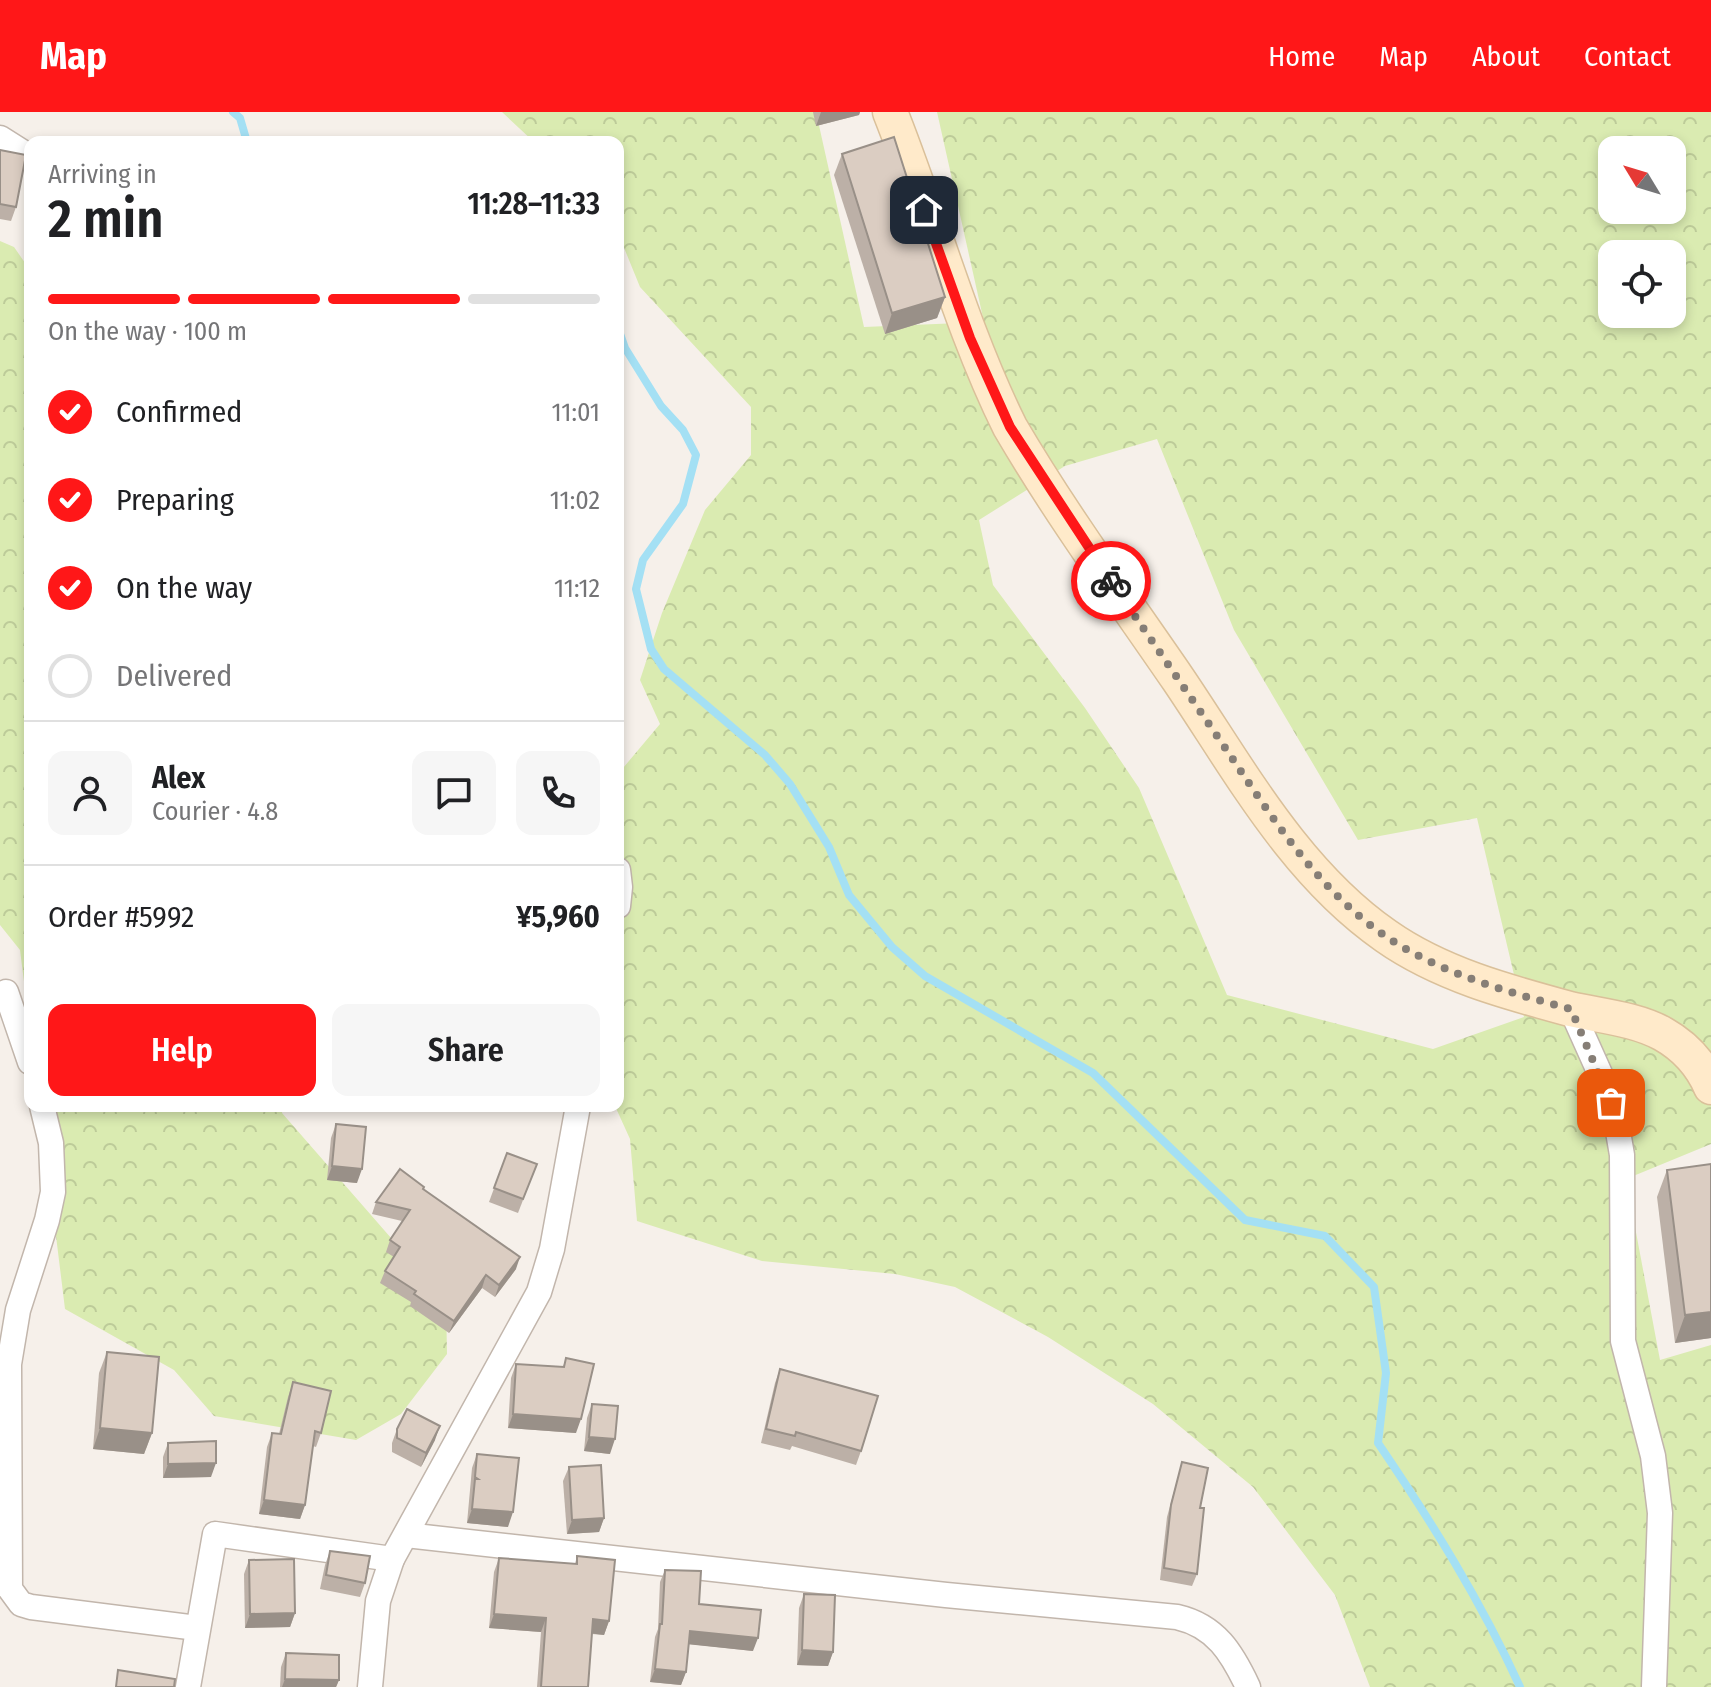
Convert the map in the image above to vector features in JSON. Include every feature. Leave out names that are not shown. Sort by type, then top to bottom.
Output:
[{"type":"street","points":[[890,112],[952,293],[988,383],[1010,427],[1274,822],[1322,881],[1404,949],[1454,973],[1571,1009],[1637,1024],[1664,1035],[1689,1053],[1703,1070],[1711,1087]]},
{"type":"street","points":[[0,138],[24,153]]},
{"type":"street","points":[[0,995],[6,992],[24,1044]]},
{"type":"street","points":[[1571,1009],[1606,1087],[1622,1155],[1623,1341],[1653,1456],[1660,1513],[1654,1687]]},
{"type":"street","points":[[43,1112],[51,1143],[53,1192],[18,1310],[9,1364],[10,1589],[21,1604],[31,1607],[197,1628]]},
{"type":"street","points":[[370,1687],[378,1601],[392,1559],[539,1292],[552,1249],[577,1112]]},
{"type":"street","points":[[188,1687],[215,1534],[392,1559]]},
{"type":"street","points":[[406,1535],[900,1590],[1177,1617],[1197,1622],[1223,1642],[1248,1687]]},
{"type":"green space","points":[[502,112],[816,112],[864,327],[984,322],[937,112],[1711,112],[1711,1144],[1626,1179],[1660,1360],[1711,1345],[1711,1687],[1370,1687],[1335,1595],[1253,1487],[1153,1404],[1048,1337],[955,1287],[895,1274],[762,1261],[637,1221],[630,1139],[618,1112],[624,1112],[624,767],[660,724],[640,680],[662,613],[705,510],[751,455],[751,407],[640,287],[624,248],[624,136],[528,136]],"holes":[[[1157,439],[1234,630],[1358,840],[1477,818],[1524,1017],[1433,1049],[1227,995],[1139,788],[1085,708],[993,585],[979,520],[1065,466]]]},
{"type":"green space","points":[[0,241],[14,247],[24,261],[24,982],[20,950],[0,925]]},
{"type":"green space","points":[[41,1112],[282,1112],[446,1301],[447,1354],[401,1414],[356,1440],[214,1416],[174,1370],[65,1309]]},
{"type":"building","points":[[894,137],[945,297],[892,313],[842,154]]},
{"type":"building","points":[[0,150],[24,155],[16,207],[0,204]]},
{"type":"building","points":[[336,1124],[366,1127],[362,1169],[332,1166]]},
{"type":"building","points":[[507,1153],[537,1164],[523,1199],[494,1188]]},
{"type":"building","points":[[1711,1164],[1711,1312],[1685,1315],[1667,1170]]},
{"type":"building","points":[[400,1169],[423,1189],[520,1257],[499,1285],[486,1275],[454,1321],[385,1271],[400,1247],[390,1240],[410,1210],[376,1202]]},
{"type":"building","points":[[107,1352],[159,1357],[152,1433],[100,1428]]},
{"type":"building","points":[[566,1358],[594,1364],[581,1419],[513,1414],[516,1364],[564,1367]]},
{"type":"building","points":[[780,1369],[878,1396],[861,1451],[796,1432],[795,1436],[766,1429]]},
{"type":"building","points":[[293,1382],[331,1391],[321,1433],[315,1431],[305,1505],[264,1500],[272,1433],[281,1434]]},
{"type":"building","points":[[592,1404],[618,1406],[615,1439],[589,1437]]},
{"type":"building","points":[[407,1409],[440,1426],[426,1453],[397,1438],[397,1429]]},
{"type":"building","points":[[216,1441],[216,1463],[168,1464],[168,1443]]},
{"type":"building","points":[[477,1454],[519,1458],[513,1512],[472,1509],[475,1479],[478,1479],[475,1477]]},
{"type":"building","points":[[1182,1462],[1208,1468],[1200,1508],[1204,1508],[1197,1574],[1164,1568],[1171,1505]]},
{"type":"building","points":[[601,1465],[604,1518],[572,1520],[569,1467]]},
{"type":"building","points":[[330,1551],[370,1556],[365,1583],[326,1575]]},
{"type":"building","points":[[577,1556],[615,1560],[609,1621],[593,1619],[588,1687],[541,1687],[546,1618],[494,1614],[499,1558],[577,1564]]},
{"type":"building","points":[[294,1559],[295,1613],[250,1614],[249,1560]]},
{"type":"building","points":[[665,1570],[701,1571],[699,1604],[761,1610],[758,1638],[690,1631],[686,1672],[655,1669],[662,1624]]},
{"type":"building","points":[[804,1594],[835,1595],[833,1652],[802,1650]]},
{"type":"building","points":[[286,1653],[339,1655],[339,1680],[285,1679]]},
{"type":"building","points":[[118,1670],[175,1679],[174,1687],[116,1687]]},
{"type":"waterway","points":[[233,112],[240,118],[245,136]]},
{"type":"waterway","points":[[624,345],[661,406],[683,430],[696,455],[683,504],[643,560],[636,589],[651,649],[664,669],[765,755],[790,784],[829,847],[849,895],[892,947],[925,976],[1093,1073],[1245,1220],[1325,1236],[1374,1287],[1386,1373],[1378,1443],[1454,1562],[1520,1687]]},
{"type":"way so far","points":[[1111,581],[1251,790],[1322,881],[1404,949],[1454,973],[1571,1009],[1611,1103]]},
{"type":"route","points":[[924,210],[952,293],[988,383],[1010,427],[1111,581]]}]
